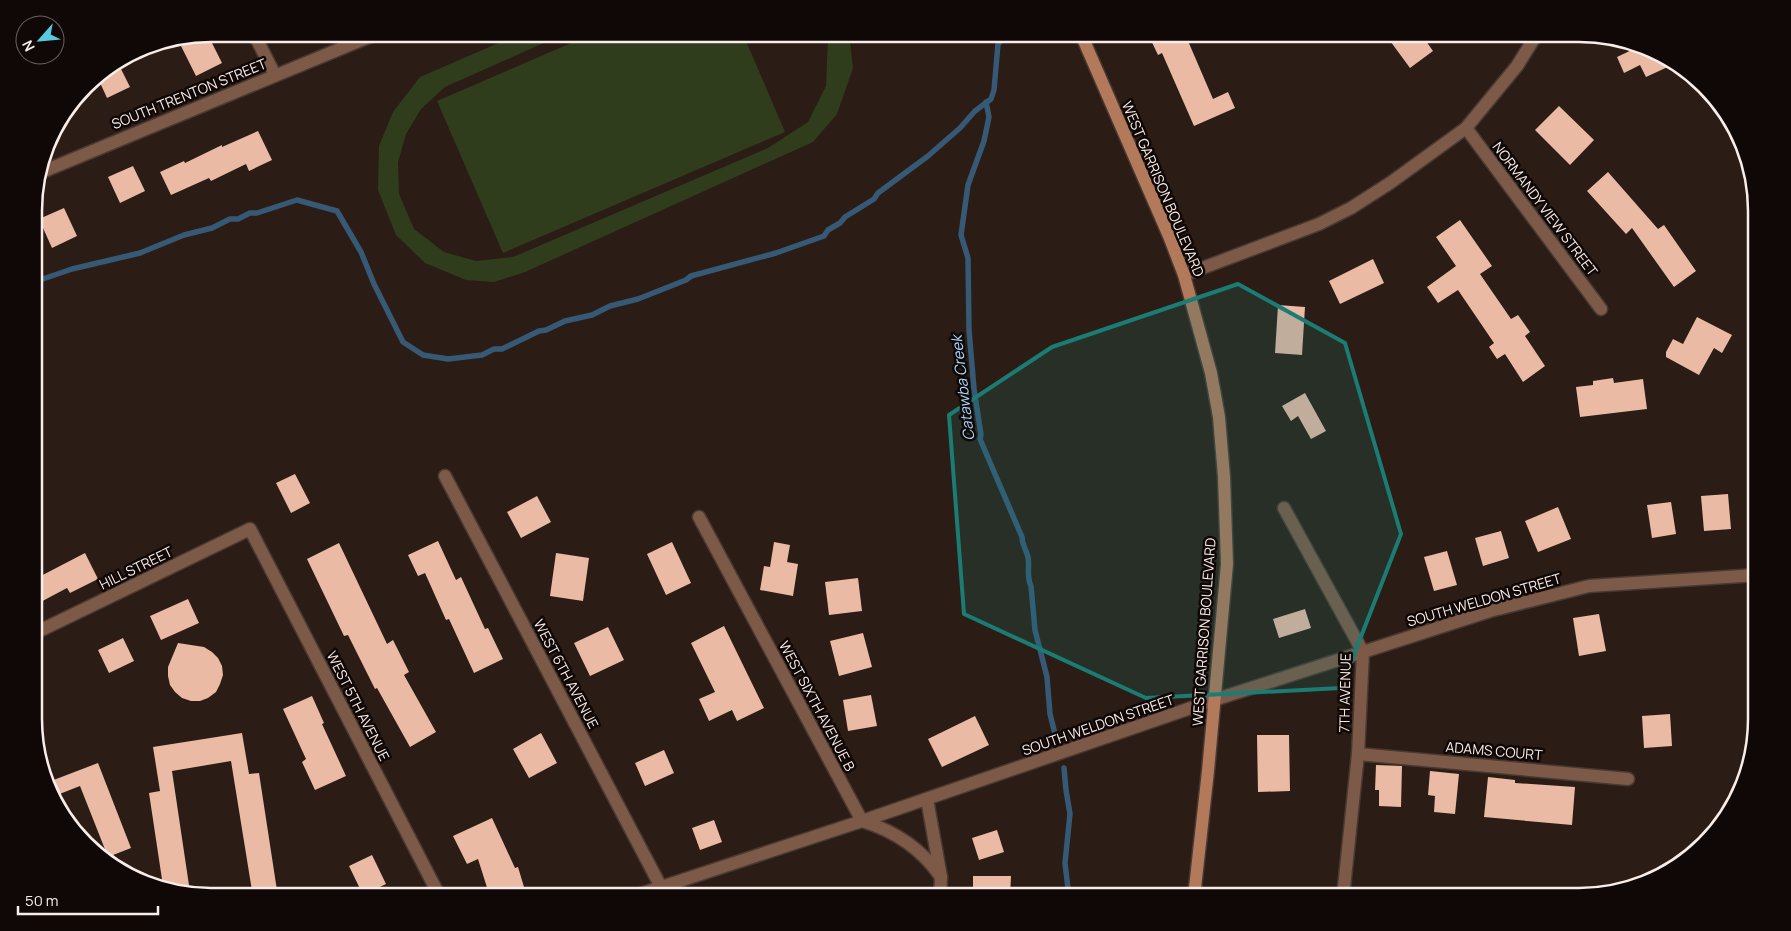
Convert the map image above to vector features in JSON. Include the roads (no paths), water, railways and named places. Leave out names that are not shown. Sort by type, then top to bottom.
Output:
[{"type":"main road","name":"WEST GARRISON BOULEVARD","points":[[1085,42],[1184,274],[1212,373],[1219,418],[1224,477],[1227,564],[1195,888]]},
{"type":"street","points":[[1184,274],[1319,224],[1351,208],[1390,183],[1466,128],[1517,66],[1532,42]]},
{"type":"street","points":[[259,43],[275,75]]},
{"type":"street","name":"SOUTH TRENTON STREET","points":[[48,170],[354,43]]},
{"type":"street","name":"NORMANDY VIEW STREET","points":[[1466,128],[1601,309]]},
{"type":"street","name":"WEST 6TH AVENUE","points":[[445,476],[661,887]]},
{"type":"street","name":"7TH AVENUE","points":[[1284,508],[1364,652],[1358,754],[1344,888]]},
{"type":"street","name":"WEST SIXTH AVENUE B","points":[[699,517],[862,821]]},
{"type":"street","name":"HILL STREET","points":[[42,630],[250,529]]},
{"type":"street","name":"WEST 5TH AVENUE","points":[[250,529],[435,888]]},
{"type":"street","name":"SOUTH WELDON STREET","points":[[658,888],[862,821],[1214,700],[1490,611],[1589,586],[1748,576]]},
{"type":"street","name":"ADAMS COURT","points":[[1358,754],[1628,779]]},
{"type":"street","points":[[927,799],[941,877],[940,888]]},
{"type":"street","points":[[862,821],[882,828],[910,844],[925,857],[941,877]]},
{"type":"waterway","points":[[43,279],[72,269],[140,253],[184,235],[212,228],[230,219],[238,219],[250,213],[257,213],[297,200],[337,211],[361,252],[374,284],[403,342],[423,355],[448,359],[482,355],[494,349],[502,349],[565,321],[592,315],[610,306],[638,299],[686,280],[691,276],[776,253],[824,236],[828,230],[874,199],[878,193],[928,156],[960,128],[975,111],[991,99],[994,90],[999,42]]},
{"type":"waterway","name":"Catawba Creek","points":[[986,102],[989,117],[984,141],[968,185],[961,235],[968,258],[969,330],[974,389],[980,439],[1022,537],[1028,557],[1035,630],[1047,677],[1050,714],[1056,738]]},
{"type":"waterway","name":"Catawba Creek","points":[[1064,768],[1070,814],[1065,863],[1068,888]]}]
